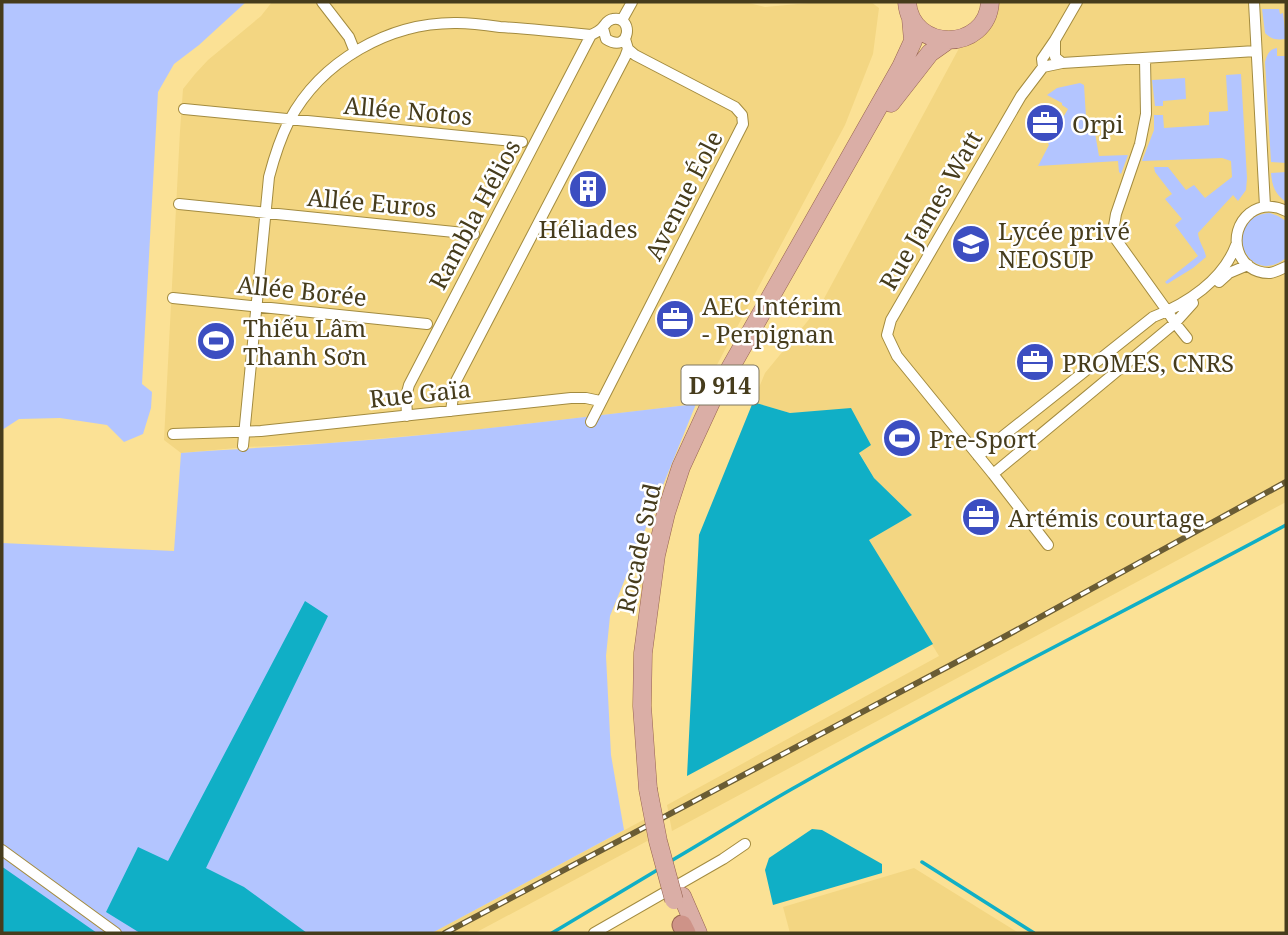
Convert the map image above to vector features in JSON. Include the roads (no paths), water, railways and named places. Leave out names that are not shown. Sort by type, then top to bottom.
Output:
[{"type":"main road","name":"Rocade Sud","points":[[652,788],[650,653],[664,556],[689,471],[717,407],[757,332],[889,107],[930,53],[947,41],[961,39],[974,32],[984,22],[990,2]]},
{"type":"main road","name":"Rocade Sud","points":[[688,931],[658,841],[642,706],[643,653],[656,555],[666,513],[681,467],[710,402],[901,67],[913,41],[909,10]]},
{"type":"main road","points":[[909,10],[918,27],[926,34],[947,41]]},
{"type":"street","points":[[322,2],[349,37],[355,52]]},
{"type":"street","points":[[622,20],[632,2]]},
{"type":"street","points":[[1077,2],[1042,59],[1043,67],[1062,63],[1256,51]]},
{"type":"street","points":[[1254,2],[1265,206]]},
{"type":"street","points":[[243,446],[269,177],[289,121],[317,83],[333,67],[355,52],[387,36],[432,24],[458,23],[591,35],[603,28],[610,19],[622,20],[628,31],[625,57],[455,383],[451,411]]},
{"type":"street","points":[[603,28],[604,36],[609,42],[626,44]]},
{"type":"street","name":"Rambla Hélios","points":[[407,416],[406,397],[409,385],[591,35]]},
{"type":"street","points":[[1055,40],[1055,57],[1062,63]]},
{"type":"street","name":"Avenue Éole","points":[[591,422],[743,124],[742,115],[735,107],[635,55],[626,44]]},
{"type":"street","points":[[1144,59],[1146,114],[1140,144],[1116,214],[1115,238],[1187,338]]},
{"type":"street","name":"Rue James Watt","points":[[1043,67],[1021,96],[953,211],[891,320],[887,335],[897,356],[1048,545]]},
{"type":"street","name":"Allée Notos","points":[[184,109],[522,142]]},
{"type":"street","name":"Allée Euros","points":[[178,204],[474,234]]},
{"type":"street","points":[[978,456],[1153,317],[1182,305],[1224,269],[1231,259],[1236,245],[1237,228],[1242,219],[1256,208],[1265,206],[1286,211]]},
{"type":"street","points":[[1236,245],[1243,261],[1258,271],[1273,273],[1286,267]]},
{"type":"street","points":[[993,474],[1175,323],[1186,309],[1229,273],[1248,265]]},
{"type":"street","name":"Allée Borée","points":[[173,298],[427,324]]},
{"type":"street","name":"Rue Gaïa","points":[[173,434],[245,432],[571,398],[600,401]]},
{"type":"street","points":[[594,933],[745,844]]},
{"type":"street","points":[[2,850],[116,933]]},
{"type":"waterway","points":[[671,861],[859,751],[1286,525]]},
{"type":"waterway","points":[[922,862],[1034,933]]},
{"type":"waterway","points":[[552,933],[659,869]]},
{"type":"railway","points":[[445,933],[1002,638],[1286,482]]},
{"type":"place","name":"Orpi","points":[[1045,123]]},
{"type":"place","name":"Héliades","points":[[588,189]]},
{"type":"place","name":"Lycée privé NEOSUP","points":[[971,244]]},
{"type":"place","name":"AEC Intérim - Perpignan","points":[[675,319]]},
{"type":"place","name":"Thiếu Lâm Thanh Sơn","points":[[216,341]]},
{"type":"place","name":"PROMES, CNRS","points":[[1035,362]]},
{"type":"place","name":"Pre-Sport","points":[[902,438]]},
{"type":"place","name":"Artémis courtage","points":[[981,517]]}]
